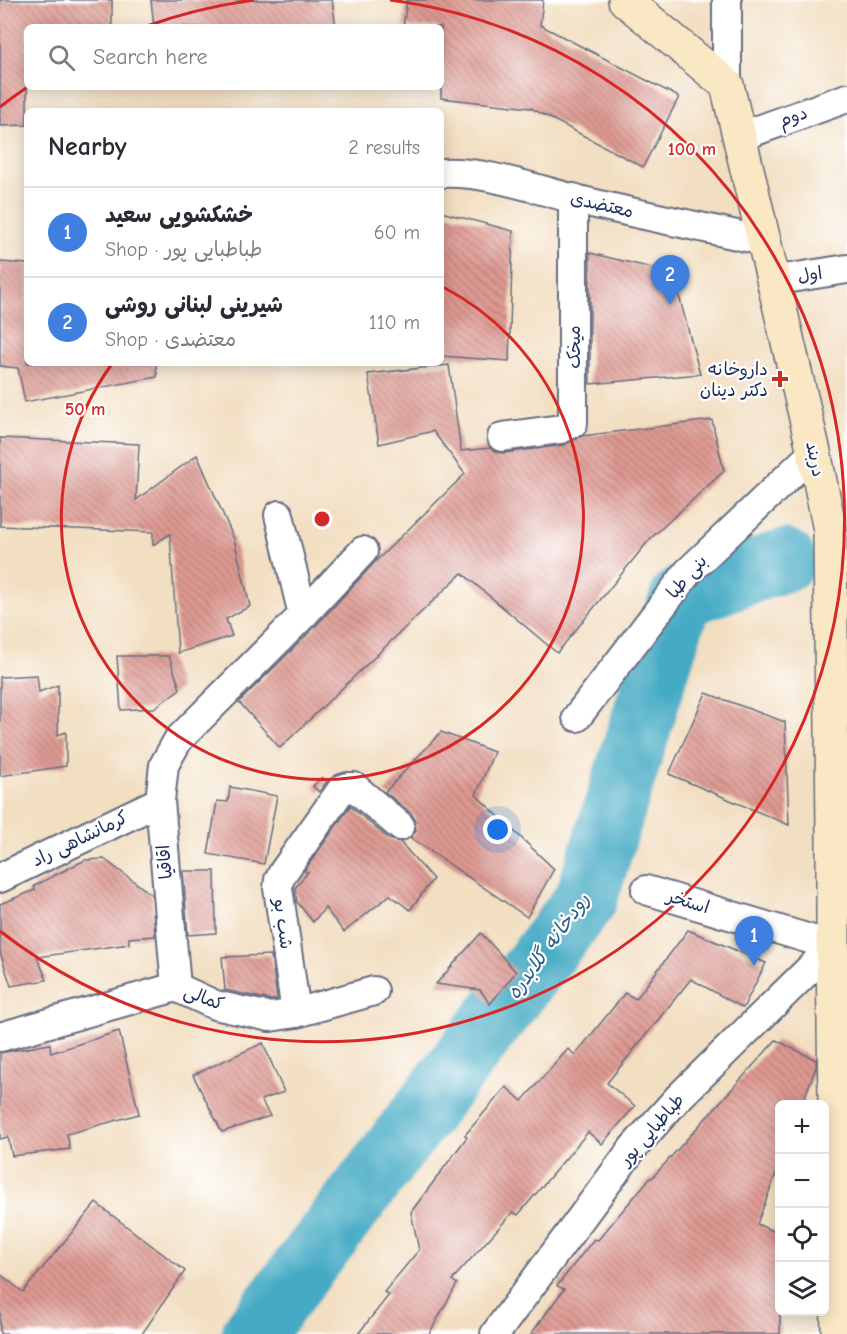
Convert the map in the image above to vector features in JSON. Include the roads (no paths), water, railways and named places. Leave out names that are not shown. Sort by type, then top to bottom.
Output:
[{"type":"main road","points":[[626,0],[727,85]]},
{"type":"main road","name":"دربند","points":[[727,85],[830,530],[840,831],[833,946],[842,1252],[838,1334]]},
{"type":"street","points":[[727,0],[727,85]]},
{"type":"street","name":"دوم","points":[[739,136],[847,98]]},
{"type":"street","name":"معتضدی","points":[[444,173],[482,175],[763,241]]},
{"type":"street","name":"میخک","points":[[502,437],[561,429],[573,423],[573,198]]},
{"type":"street","name":"اول","points":[[772,281],[847,269]]},
{"type":"street","name":"بنی طبا","points":[[577,717],[688,572],[813,452]]},
{"type":"street","points":[[279,515],[303,615]]},
{"type":"street","name":"اقاقیا","points":[[176,987],[160,801],[164,765],[178,740],[303,615],[363,551]]},
{"type":"street","name":"شب بو","points":[[296,1013],[278,888],[284,871],[342,789],[354,787],[400,826]]},
{"type":"street","name":"کرمانشاهی راد","points":[[0,878],[160,801]]},
{"type":"street","name":"استخر","points":[[646,890],[833,946]]},
{"type":"street","name":"طباطبایی پور","points":[[495,1334],[633,1148],[678,1098],[833,946]]},
{"type":"street","name":"کمالی","points":[[0,1036],[176,987],[215,1005],[270,1017],[296,1013],[374,991]]},
{"type":"waterway","name":"رودخانه گلابدره","points":[[253,1334],[586,899],[681,597],[785,560]]},
{"type":"place","name":"شیرینی لبنانی روشی","points":[[670,305]]},
{"type":"place","name":"داروخانه دکتر دینان","points":[[780,379]]},
{"type":"place","name":"خشکشویی سعید","points":[[754,966]]}]
